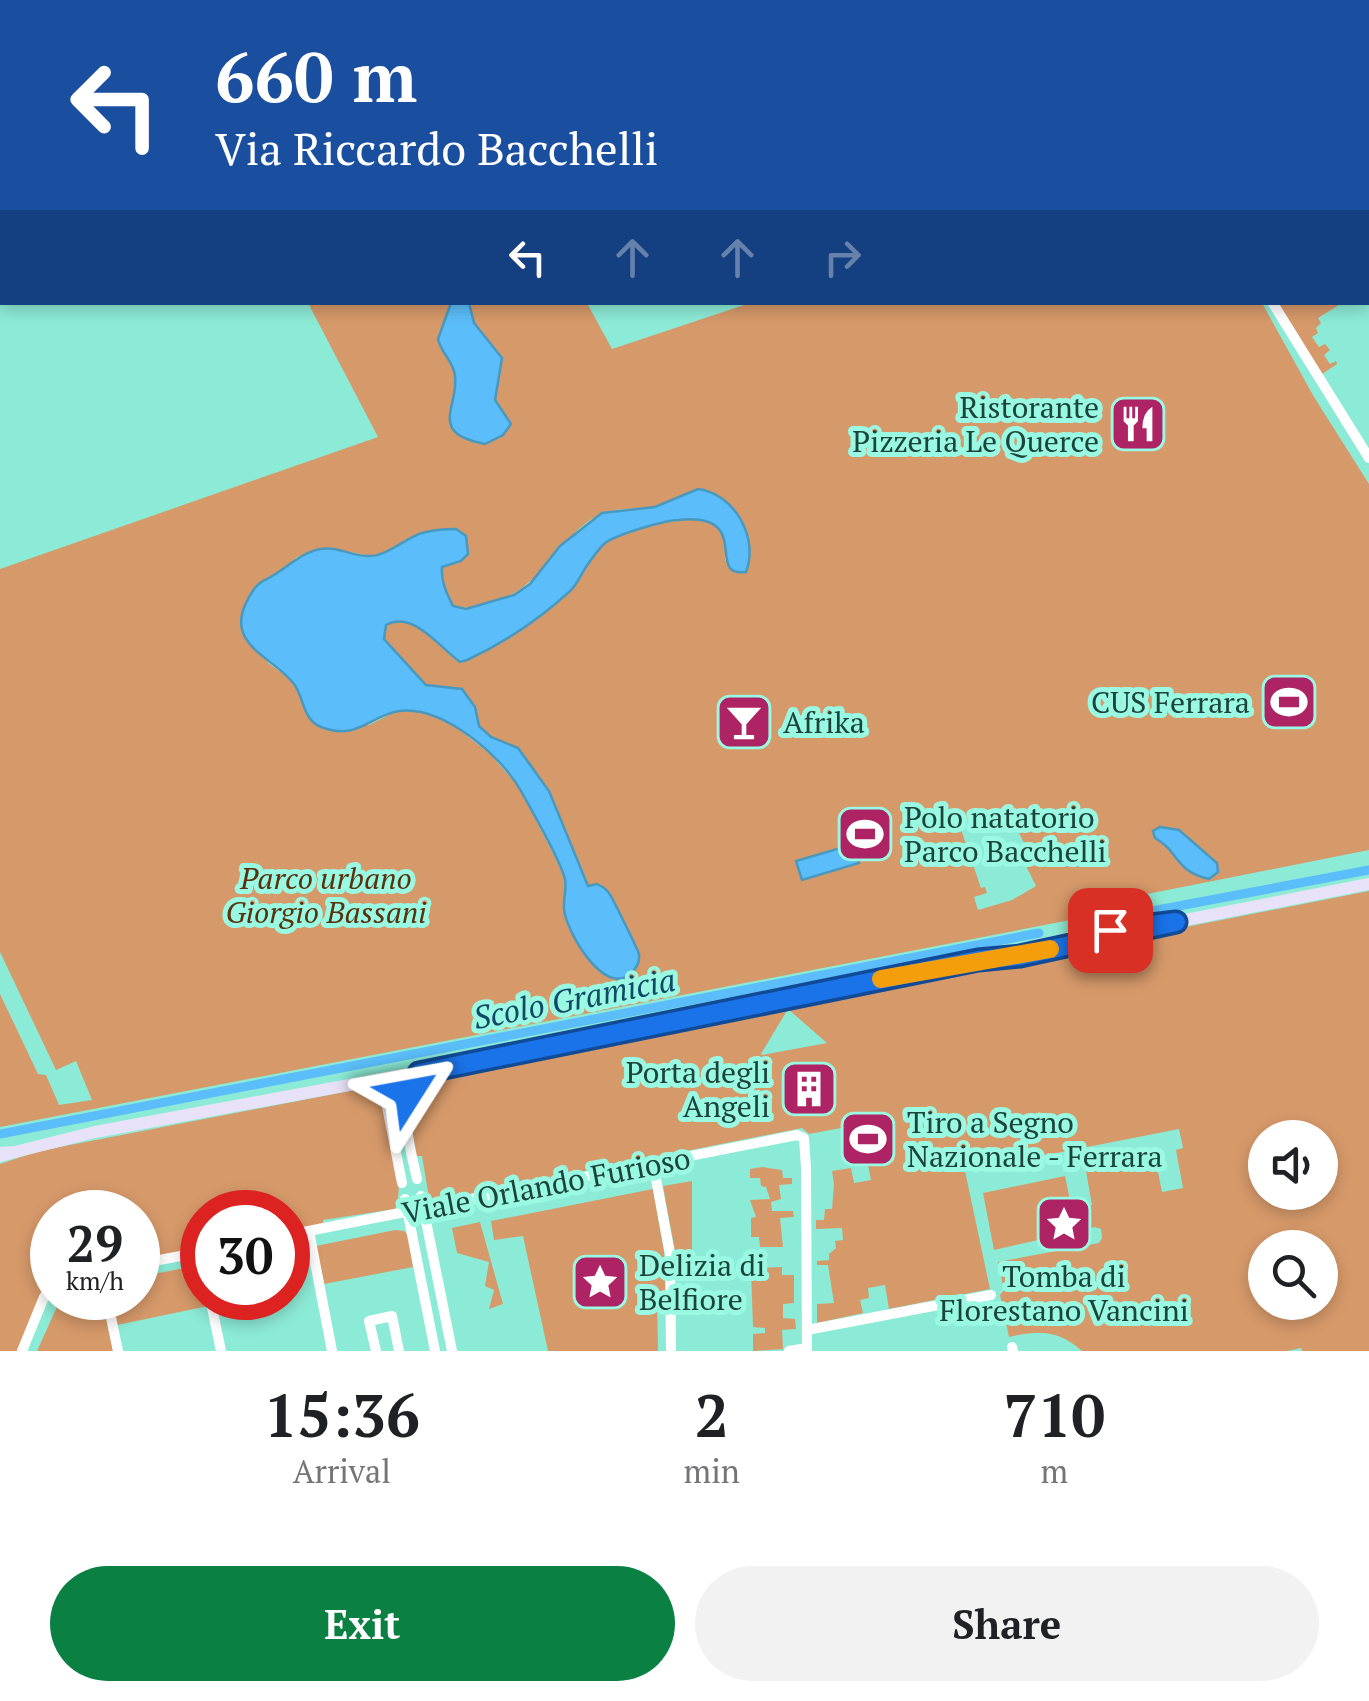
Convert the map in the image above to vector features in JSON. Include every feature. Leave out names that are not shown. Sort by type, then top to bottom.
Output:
[{"type":"main road","points":[[5,1153],[95,1132],[412,1072],[514,1046],[553,1044],[1079,940],[1142,924],[1176,922],[1369,884]]},
{"type":"street","points":[[1274,305],[1369,458]]},
{"type":"street","points":[[412,1072],[406,1128],[417,1179]]},
{"type":"street","points":[[381,1076],[402,1183]]},
{"type":"street","name":"Viale Orlando Furioso","points":[[310,1231],[790,1136],[804,1138],[807,1330]]},
{"type":"street","points":[[653,1162],[670,1254],[671,1351]]},
{"type":"street","points":[[406,1199],[436,1351],[451,1350],[421,1196]]},
{"type":"street","points":[[310,1236],[332,1351]]},
{"type":"street","points":[[422,1286],[438,1283]]},
{"type":"street","points":[[789,1351],[807,1350],[807,1330],[992,1295]]},
{"type":"street","points":[[376,1351],[370,1321],[392,1316],[399,1351]]},
{"type":"street","points":[[22,1351],[35,1320]]},
{"type":"street","points":[[112,1320],[118,1351]]},
{"type":"street","points":[[214,1320],[220,1351]]},
{"type":"green space","name":"Parco urbano Giorgio Bassani","points":[[309,305],[588,305],[612,349],[744,305],[1263,305],[1314,397],[1369,484],[1369,850],[1112,901],[1099,900],[1117,911],[0,1127],[0,994],[38,1074],[46,1075],[59,1105],[92,1100],[76,1061],[56,1070],[0,952],[0,569],[378,437]],"holes":[[[655,507],[734,509],[750,544],[725,561],[725,537],[718,525],[678,520],[644,527],[606,543],[568,592],[453,658],[414,626],[405,622],[386,625],[384,639],[426,685],[462,689],[475,707],[479,726],[491,737],[518,748],[549,791],[589,886],[611,896],[639,953],[595,967],[574,936],[564,911],[565,881],[519,787],[490,754],[447,720],[418,710],[395,712],[369,725],[305,711],[301,695],[292,683],[268,663],[262,581],[297,557],[331,548],[374,557],[420,534],[461,561],[442,567],[441,580],[453,606],[477,606],[492,603],[525,585],[572,536],[600,514]],[[1006,807],[1033,861],[1026,866],[1036,886],[1012,900],[978,910],[974,897],[987,893],[985,887],[981,888],[958,821]]]},
{"type":"green space","points":[[1277,305],[1339,305],[1318,318],[1318,333],[1312,337],[1319,347],[1325,344],[1330,350],[1324,355],[1330,364],[1337,364],[1322,374]]},
{"type":"green space","points":[[1369,891],[1369,1351],[1301,1348],[1082,1351],[1065,1339],[1048,1334],[1009,1337],[998,1262],[1099,1243],[1101,1229],[1095,1227],[994,1250],[983,1193],[1065,1176],[1072,1210],[1092,1205],[1086,1171],[1155,1157],[1162,1192],[1183,1188],[1176,1150],[1183,1148],[1179,1129],[965,1171],[990,1289],[889,1309],[885,1285],[868,1288],[869,1298],[860,1300],[863,1313],[817,1323],[817,1304],[834,1303],[828,1265],[817,1265],[817,1261],[829,1260],[829,1254],[836,1248],[835,1241],[843,1240],[842,1228],[816,1229],[816,1220],[824,1220],[825,1209],[832,1209],[832,1171],[851,1168],[854,1183],[871,1180],[868,1165],[873,1163],[872,1156],[866,1157],[859,1121],[849,1130],[809,1134],[802,1128],[434,1201],[429,1198],[422,1156],[416,1156],[410,1119],[417,1085],[434,1075]],"holes":[[[788,1009],[827,1043],[762,1055],[761,1054]]]},
{"type":"green space","points":[[370,1087],[379,1093],[394,1152],[398,1198],[395,1209],[323,1220],[323,1224],[310,1227],[310,1190],[180,1190],[180,1252],[160,1256],[160,1190],[30,1190],[30,1320],[17,1351],[0,1351],[0,1164],[39,1151]]},
{"type":"green space","points":[[750,1169],[782,1170],[783,1178],[792,1178],[792,1184],[779,1185],[781,1199],[771,1202],[772,1211],[793,1211],[794,1217],[780,1218],[783,1247],[760,1247],[759,1237],[751,1237],[751,1218],[756,1217],[750,1200],[770,1199],[760,1178],[750,1178]]},
{"type":"green space","points":[[692,1181],[692,1251],[675,1251],[663,1186]]},
{"type":"green space","points":[[653,1189],[664,1252],[666,1295],[657,1297],[658,1351],[548,1351],[523,1236],[494,1240],[491,1221]]},
{"type":"green space","points":[[480,1222],[503,1304],[489,1309],[494,1290],[485,1286],[489,1262],[457,1253],[452,1228]]},
{"type":"green space","points":[[395,1230],[408,1235],[413,1267],[324,1284],[316,1246]]},
{"type":"green space","points":[[782,1267],[782,1275],[794,1275],[794,1303],[783,1304],[783,1318],[795,1319],[796,1329],[782,1330],[783,1349],[753,1351],[753,1334],[765,1333],[765,1328],[753,1327],[751,1268]]},
{"type":"green space","points":[[180,1269],[180,1312],[160,1316],[160,1273]]},
{"type":"green space","points":[[51,1320],[107,1320],[113,1351],[37,1351]]},
{"type":"green space","points":[[116,1320],[141,1320],[117,1325]]},
{"type":"water","points":[[450,305],[470,305],[474,323],[502,358],[495,400],[511,424],[503,435],[485,444],[467,439],[451,426],[455,376],[438,339]]},
{"type":"water","points":[[698,489],[723,499],[741,520],[749,545],[746,572],[734,571],[728,565],[722,535],[715,526],[701,520],[671,521],[605,543],[574,586],[557,602],[507,638],[467,660],[460,662],[416,626],[406,622],[386,625],[384,639],[426,685],[462,689],[475,707],[479,726],[491,737],[518,748],[549,791],[588,886],[597,884],[609,893],[639,954],[634,970],[620,979],[598,969],[579,945],[566,919],[565,879],[558,860],[521,791],[500,762],[451,724],[416,711],[399,711],[344,731],[321,727],[307,714],[294,684],[246,639],[242,616],[258,585],[315,550],[334,549],[371,556],[419,534],[451,529],[466,536],[468,554],[461,561],[442,567],[442,577],[453,606],[466,609],[514,595],[530,584],[560,546],[602,513],[655,507]]},
{"type":"water","points":[[1160,827],[1179,830],[1217,863],[1218,872],[1209,879],[1189,871],[1155,838],[1153,831]]},
{"type":"water","points":[[854,844],[859,863],[802,880],[796,861]]},
{"type":"waterway","name":"Scolo Gramicia","points":[[1120,917],[1369,870]]},
{"type":"waterway","name":"Scolo Gramicia","points":[[0,1134],[1039,933]]},
{"type":"slow traffic","points":[[881,979],[1050,949]]},
{"type":"place","name":"Ristorante Pizzeria Le Querce","points":[[1138,424]]},
{"type":"place","name":"CUS Ferrara","points":[[1289,702]]},
{"type":"place","name":"Afrika","points":[[744,722]]},
{"type":"place","name":"Polo natatorio Parco Bacchelli","points":[[865,834]]},
{"type":"place","name":"Porta degli Angeli","points":[[809,1089]]},
{"type":"place","name":"Tiro a Segno Nazionale - Ferrara","points":[[868,1139]]},
{"type":"place","name":"Tomba di Florestano Vancini","points":[[1064,1224]]},
{"type":"place","name":"Delizia di Belfiore","points":[[600,1282]]},
{"type":"route","points":[[409,1093],[419,1073],[1176,922],[1110,930]]}]
